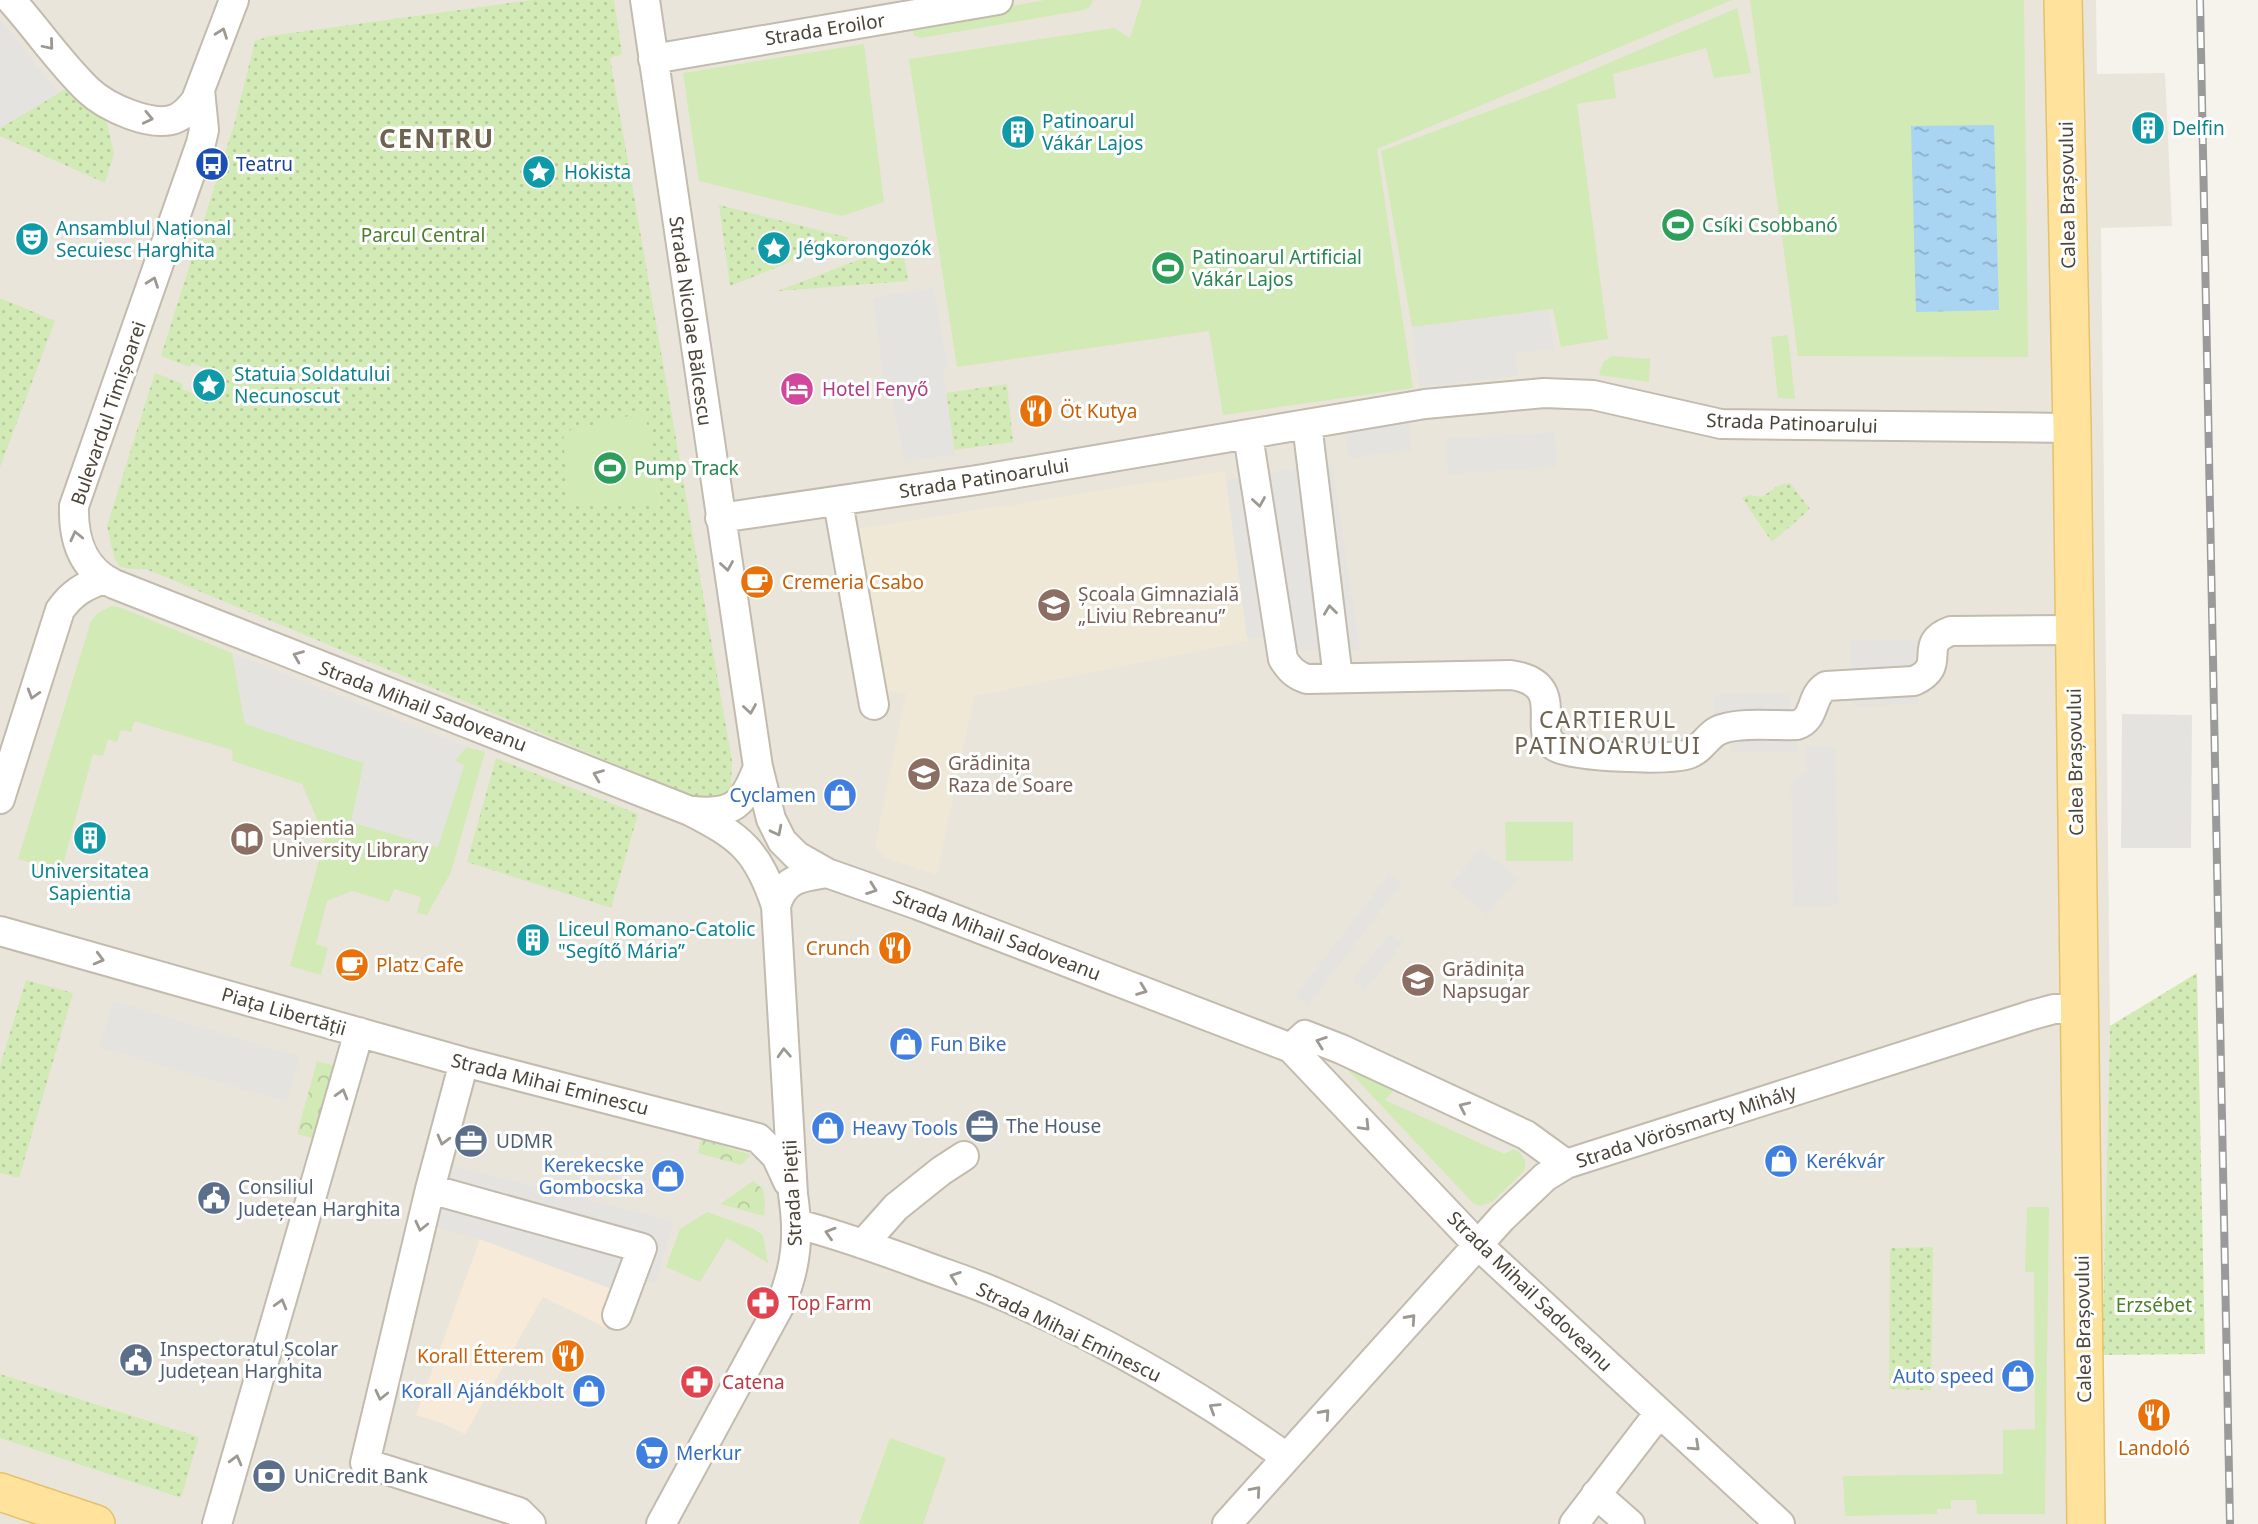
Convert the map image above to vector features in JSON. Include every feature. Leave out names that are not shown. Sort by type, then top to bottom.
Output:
[{"type":"main road","name":"Calea Brașovului","points":[[2063,0],[2072,428],[2085,1524]]},
{"type":"main road","points":[[0,1492],[96,1524]]},
{"type":"street","points":[[11,0],[88,90],[112,106],[149,120],[167,121],[177,118],[191,107],[200,90]]},
{"type":"street","name":"Bulevardul Timișoarei","points":[[104,579],[86,562],[81,553],[73,523],[74,506],[201,143],[204,130],[200,90],[234,0]]},
{"type":"street","name":"Strada Nicolae Bălcescu","points":[[645,0],[758,767]]},
{"type":"street","name":"Strada Eroilor","points":[[653,59],[998,0]]},
{"type":"street","name":"Strada Patinoarului","points":[[720,517],[838,502],[1425,404],[1544,393],[1593,395],[1721,424],[2072,428]]},
{"type":"street","points":[[1307,424],[1339,678]]},
{"type":"street","points":[[1248,435],[1283,659],[1291,670],[1307,679],[1511,675],[1526,677],[1542,692],[1545,699],[1547,735],[1557,748],[1586,754],[1675,757],[1699,749],[1720,729],[1797,726],[1805,723],[1818,691],[1826,686],[1914,681],[1926,676],[1933,666],[1932,649],[1936,640],[1951,631],[2073,630]]},
{"type":"street","points":[[838,502],[874,705]]},
{"type":"street","points":[[0,799],[60,610],[82,587],[104,579]]},
{"type":"street","name":"Strada Mihail Sadoveanu","points":[[104,579],[690,811],[739,840]]},
{"type":"street","points":[[690,811],[718,812],[731,808],[745,796],[758,767]]},
{"type":"street","name":"Strada Mihail Sadoveanu","points":[[758,767],[771,818],[782,841],[797,856],[827,873],[918,905],[1291,1048],[1478,1245],[1780,1524]]},
{"type":"street","name":"Strada Pieții","points":[[661,1524],[781,1303],[794,1268],[797,1224],[786,1094],[776,906],[767,877],[739,840]]},
{"type":"street","points":[[776,906],[780,892],[793,881],[827,873]]},
{"type":"street","name":"Piața Libertății","points":[[0,931],[359,1032],[217,1524]]},
{"type":"street","name":"Strada Vörösmarty Mihály","points":[[1227,1524],[1502,1218],[1545,1177],[1566,1164],[2032,1015],[2054,1009],[2078,1009]]},
{"type":"street","name":"Strada Mihai Eminescu","points":[[359,1032],[758,1138]]},
{"type":"street","points":[[1291,1048],[1304,1035],[1341,1049],[1526,1135],[1566,1164]]},
{"type":"street","points":[[464,1062],[430,1189],[365,1463],[519,1512],[531,1524]]},
{"type":"street","points":[[786,1094],[778,1117],[758,1138],[776,1156],[793,1194]]},
{"type":"street","points":[[863,1244],[896,1207],[964,1156]]},
{"type":"street","points":[[430,1189],[642,1248],[617,1315]]},
{"type":"street","name":"Strada Mihai Eminescu","points":[[797,1224],[827,1231],[1001,1294],[1094,1340],[1212,1406],[1286,1457]]},
{"type":"street","points":[[1574,1524],[1659,1413]]},
{"type":"street","points":[[1596,1494],[1630,1524]]},
{"type":"shaded area","points":[[0,0],[2096,0],[2097,74],[2165,73],[2172,226],[2101,228],[2110,1026],[2102,1355],[2106,1524],[0,1524]]},
{"type":"shaded area","points":[[0,19],[59,93],[0,128]]},
{"type":"shaded area","points":[[934,288],[948,368],[943,369],[955,455],[904,461],[891,392],[885,392],[873,298]]},
{"type":"shaded area","points":[[1549,310],[1554,349],[1515,353],[1518,376],[1419,387],[1412,327]]},
{"type":"shaded area","points":[[1408,420],[1412,450],[1349,458],[1344,429]]},
{"type":"shaded area","points":[[1555,432],[1557,467],[1448,474],[1445,439]]},
{"type":"shaded area","points":[[1332,463],[1360,649],[1295,651],[1267,637],[1247,638],[1226,480]]},
{"type":"shaded area","name":"Școala Gimnazială „Liviu Rebreanu”","points":[[1225,471],[1248,641],[974,696],[937,875],[884,857],[875,846],[906,694],[882,690],[851,530]]},
{"type":"shaded area","points":[[1919,640],[1919,670],[1851,671],[1850,641]]},
{"type":"shaded area","points":[[232,653],[467,747],[454,760],[464,766],[438,847],[351,822],[364,763],[245,724]]},
{"type":"shaded area","points":[[1917,686],[1918,704],[1853,706],[1852,688]]},
{"type":"shaded area","points":[[1789,694],[1790,715],[1714,716],[1714,695]]},
{"type":"shaded area","points":[[2122,714],[2192,715],[2191,848],[2121,848]]},
{"type":"shaded area","points":[[1797,733],[1798,752],[1731,753],[1731,734]]},
{"type":"shaded area","points":[[1806,747],[1835,747],[1839,905],[1793,906],[1791,781],[1807,772]]},
{"type":"shaded area","points":[[1481,848],[1518,878],[1487,915],[1450,884]]},
{"type":"shaded area","points":[[1389,874],[1402,883],[1308,1006],[1295,996]]},
{"type":"shaded area","points":[[1390,933],[1403,943],[1365,991],[1352,980]]},
{"type":"shaded area","points":[[113,1001],[300,1057],[287,1102],[99,1047]]},
{"type":"shaded area","points":[[447,1164],[674,1221],[655,1284],[631,1276],[620,1292],[480,1239],[432,1226]]},
{"type":"shaded area","points":[[480,1239],[620,1292],[608,1329],[543,1297],[465,1434],[416,1415]]},
{"type":"green space","name":"Parcul Central","points":[[532,0],[614,0],[622,54],[610,58],[732,761],[731,786],[723,798],[702,800],[146,569],[120,567],[114,557],[107,526],[155,373],[183,384],[182,389],[210,400],[221,374],[192,363],[190,367],[161,356],[234,125],[255,41],[270,36]],"holes":[[[645,412],[660,505],[568,504],[563,432]]]},
{"type":"green space","points":[[1045,0],[1093,0],[1090,7],[1084,10],[921,38],[914,36],[912,29],[917,23]]},
{"type":"green space","name":"Patinoarul Artificial Vákár Lajos","points":[[1142,0],[1732,0],[1377,149],[1413,388],[1223,415],[1209,331],[957,367],[909,59],[1114,28],[1130,38]]},
{"type":"green space","points":[[1750,0],[2024,0],[2028,357],[1798,356]]},
{"type":"green space","points":[[1737,8],[1751,73],[1714,78],[1706,48],[1613,74],[1616,98],[1577,104],[1608,339],[1561,347],[1553,309],[1412,327],[1381,151],[1548,89]]},
{"type":"green space","points":[[864,44],[884,202],[842,216],[699,181],[683,73]]},
{"type":"green space","points":[[67,88],[104,110],[114,154],[105,183],[0,136],[0,128]]},
{"type":"green space","points":[[719,205],[850,238],[730,286]]},
{"type":"green space","points":[[902,243],[908,281],[778,291]]},
{"type":"green space","points":[[0,298],[55,321],[0,467]]},
{"type":"green space","points":[[1788,335],[1795,399],[1778,398],[1771,337]]},
{"type":"green space","points":[[1612,356],[1650,359],[1649,382],[1599,375],[1603,362]]},
{"type":"green space","points":[[1007,384],[1013,442],[954,450],[946,393]]},
{"type":"green space","name":"Pump Track","points":[[645,411],[660,506],[568,504],[562,432]]},
{"type":"green space","points":[[1790,483],[1810,509],[1772,542],[1742,498],[1749,495],[1762,497],[1779,485]]},
{"type":"green space","points":[[111,606],[232,653],[246,724],[364,763],[351,822],[437,847],[463,765],[454,761],[467,747],[485,752],[451,872],[427,915],[417,913],[421,897],[394,889],[389,902],[352,891],[327,901],[316,944],[328,948],[321,975],[290,966],[325,838],[302,784],[233,761],[232,750],[134,721],[131,732],[121,730],[117,742],[108,739],[103,756],[93,754],[61,872],[18,859],[91,621],[98,613]]},
{"type":"green space","points":[[496,758],[638,814],[611,908],[467,862]]},
{"type":"green space","points":[[1505,822],[1573,822],[1573,861],[1506,861]]},
{"type":"green space","name":"Erzsébet","points":[[2197,973],[2205,1354],[2102,1355],[2110,1026]]},
{"type":"green space","points":[[26,980],[73,993],[19,1178],[0,1173],[0,1066]]},
{"type":"green space","points":[[317,1061],[339,1067],[319,1140],[297,1134]]},
{"type":"green space","points":[[1345,1067],[1394,1090],[1385,1100],[1504,1154],[1514,1149],[1524,1158],[1524,1171],[1492,1202],[1480,1206],[1474,1204]]},
{"type":"green space","points":[[701,1139],[751,1155],[741,1165],[698,1153]]},
{"type":"green space","points":[[753,1181],[763,1189],[764,1216],[720,1204]]},
{"type":"green space","points":[[2027,1207],[2049,1207],[2045,1514],[1977,1514],[1976,1500],[1951,1500],[1951,1509],[1937,1509],[1937,1514],[1845,1516],[1843,1476],[2003,1474],[2003,1430],[2035,1429],[2034,1272],[2025,1272]]},
{"type":"green space","points":[[707,1212],[752,1228],[763,1235],[768,1263],[727,1238],[700,1282],[666,1267],[680,1229]]},
{"type":"green space","points":[[1933,1247],[1931,1390],[1889,1389],[1890,1248]]},
{"type":"green space","points":[[0,1374],[199,1437],[181,1498],[0,1438]]},
{"type":"green space","points":[[890,1438],[946,1458],[923,1524],[859,1524]]},
{"type":"water","points":[[1994,125],[1999,310],[1916,312],[1911,126]]},
{"type":"railway","points":[[2200,0],[2230,1524]]},
{"type":"place","name":"Delfin","points":[[2148,128]]},
{"type":"place","name":"Patinoarul Vákár Lajos","points":[[1018,132]]},
{"type":"place","name":"Teatru","points":[[212,164]]},
{"type":"place","name":"Hokista","points":[[539,172]]},
{"type":"place","name":"Csíki Csobbanó","points":[[1678,225]]},
{"type":"place","name":"Ansamblul Național Secuiesc Harghita","points":[[32,239]]},
{"type":"place","name":"Jégkorongozók","points":[[774,248]]},
{"type":"place","name":"Patinoarul Artificial Vákár Lajos","points":[[1168,268]]},
{"type":"place","name":"Statuia Soldatului Necunoscut","points":[[209,385]]},
{"type":"place","name":"Hotel Fenyő","points":[[797,389]]},
{"type":"place","name":"Öt Kutya","points":[[1036,411]]},
{"type":"place","name":"Pump Track","points":[[610,468]]},
{"type":"place","name":"Cremeria Csabo","points":[[757,582]]},
{"type":"place","name":"Școala Gimnazială „Liviu Rebreanu”","points":[[1054,605]]},
{"type":"place","name":"Grădinița Raza de Soare","points":[[924,774]]},
{"type":"place","name":"Cyclamen","points":[[840,795]]},
{"type":"place","name":"Universitatea Sapientia","points":[[90,838]]},
{"type":"place","name":"Sapientia University Library","points":[[247,839]]},
{"type":"place","name":"Liceul Romano-Catolic \"Segítő Mária”","points":[[533,940]]},
{"type":"place","name":"Crunch","points":[[895,948]]},
{"type":"place","name":"Platz Cafe","points":[[352,965]]},
{"type":"place","name":"Grădinița Napsugar","points":[[1418,980]]},
{"type":"place","name":"Fun Bike","points":[[906,1044]]},
{"type":"place","name":"The House","points":[[982,1126]]},
{"type":"place","name":"Heavy Tools","points":[[828,1128]]},
{"type":"place","name":"UDMR","points":[[471,1141]]},
{"type":"place","name":"Kerékvár","points":[[1781,1161]]},
{"type":"place","name":"Kerekecske Gombocska","points":[[668,1176]]},
{"type":"place","name":"Consiliul Județean Harghita","points":[[214,1198]]},
{"type":"place","name":"Top Farm","points":[[763,1303]]},
{"type":"place","name":"Korall Étterem","points":[[568,1356]]},
{"type":"place","name":"Inspectoratul Școlar Județean Harghita","points":[[136,1360]]},
{"type":"place","name":"Auto speed","points":[[2018,1376]]},
{"type":"place","name":"Catena","points":[[697,1382]]},
{"type":"place","name":"Korall Ajándékbolt","points":[[589,1391]]},
{"type":"place","name":"Landoló","points":[[2154,1415]]},
{"type":"place","name":"Merkur","points":[[652,1453]]},
{"type":"place","name":"UniCredit Bank","points":[[269,1476]]},
{"type":"district","name":"CENTRU","points":[[437,138]]},
{"type":"district","name":"CARTIERUL PATINOARULUI","points":[[1608,732]]}]
